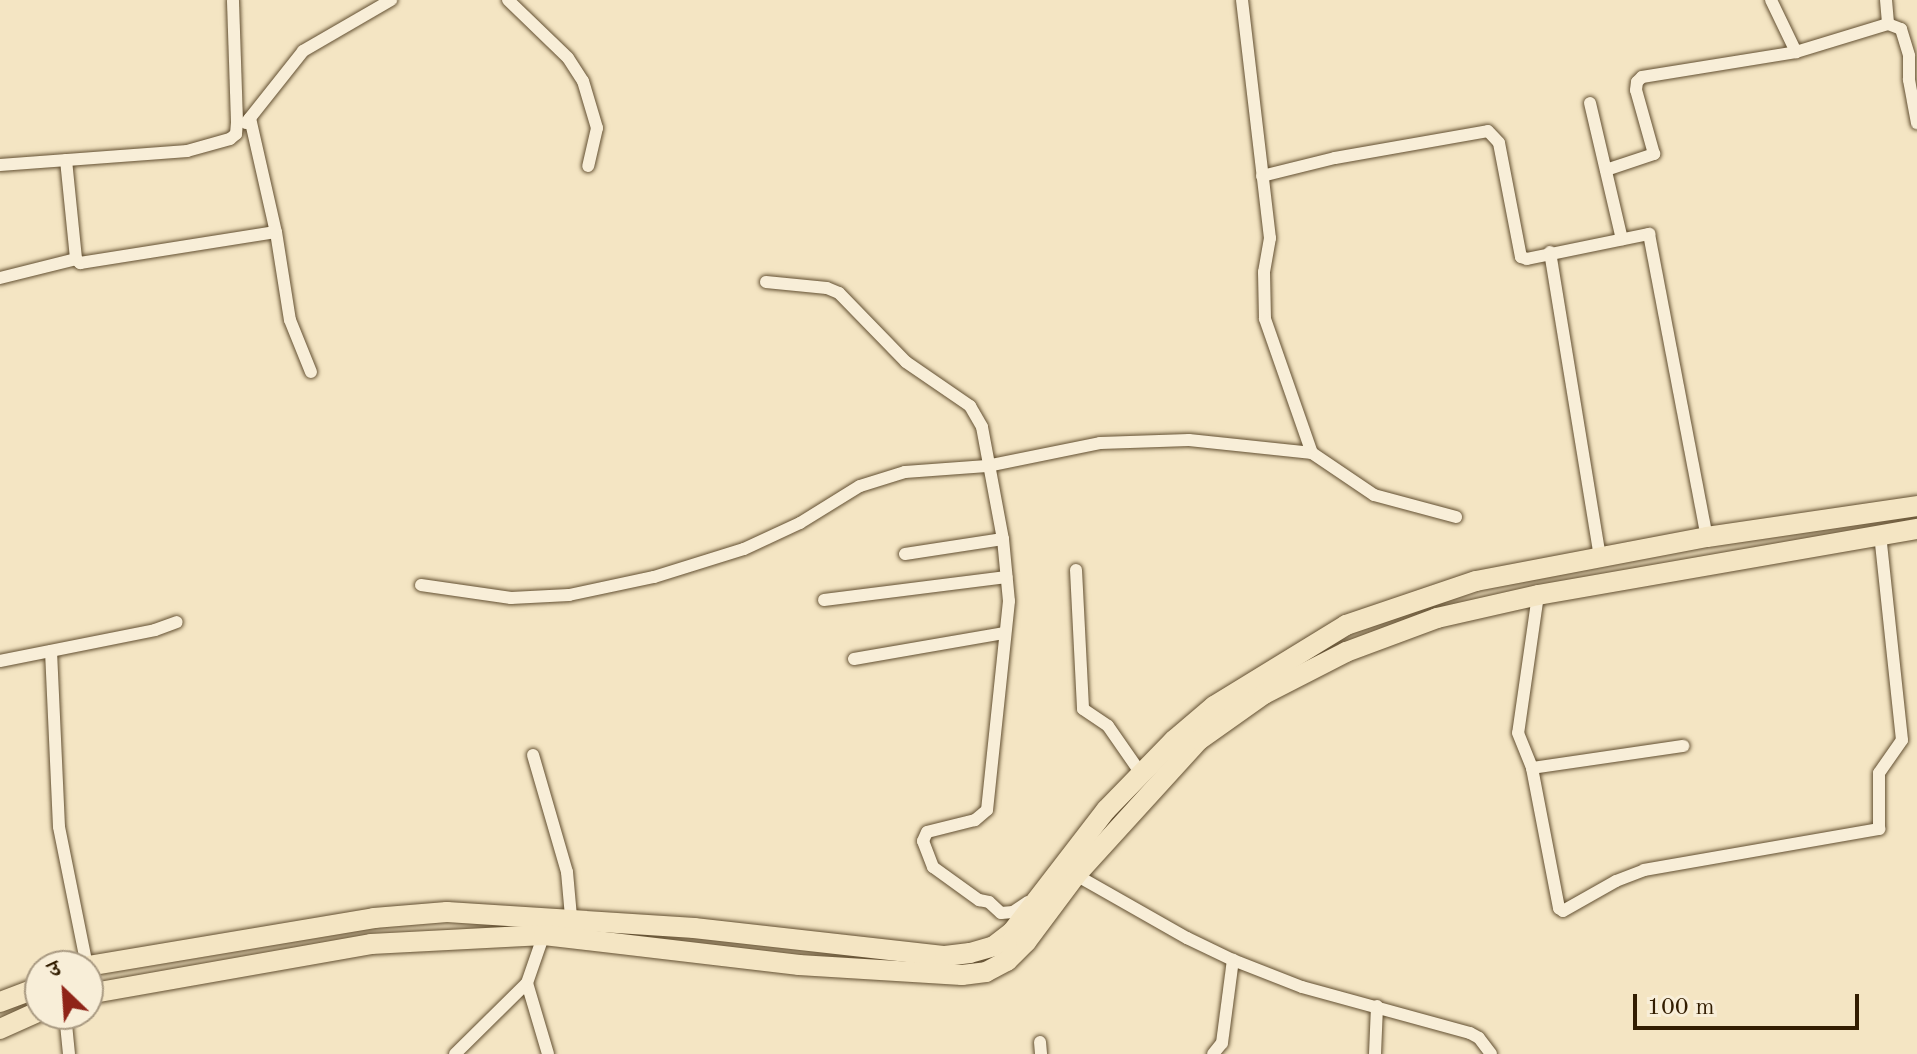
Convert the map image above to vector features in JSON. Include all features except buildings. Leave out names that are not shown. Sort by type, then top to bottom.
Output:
[{"type":"highway","points":[[104,991],[371,944],[547,926],[571,917],[945,956],[994,946],[1012,932],[1037,896],[1140,772],[1214,706],[1346,625],[1476,581],[1707,537],[1917,506]]},
{"type":"highway","points":[[104,963],[374,918],[447,912],[799,965],[962,975],[986,972],[1007,961],[1026,942],[1076,875],[1199,740],[1264,694],[1346,652],[1437,618],[1538,595],[1917,529]]},
{"type":"highway","points":[[0,1002],[24,993]]},
{"type":"highway","points":[[0,1029],[24,1018]]},
{"type":"street","points":[[233,0],[236,134]]},
{"type":"street","points":[[0,165],[187,151],[222,142],[236,134],[288,67],[313,42],[391,0]]},
{"type":"street","points":[[508,0],[568,58],[583,81],[597,128],[588,166]]},
{"type":"street","points":[[1242,0],[1270,238],[1264,272],[1265,319],[1312,453]]},
{"type":"street","points":[[1771,0],[1796,52]]},
{"type":"street","points":[[1886,0],[1888,24]]},
{"type":"street","points":[[1606,170],[1654,154],[1636,90],[1637,82],[1642,77],[1796,52],[1888,24],[1901,29],[1909,56],[1909,80],[1917,123]]},
{"type":"street","points":[[1590,103],[1622,239]]},
{"type":"street","points":[[250,118],[276,232],[290,320],[311,372]]},
{"type":"street","points":[[1262,176],[1335,158],[1493,132],[1499,143],[1517,252],[1527,259],[1649,234],[1707,537]]},
{"type":"street","points":[[66,160],[76,259],[80,263],[91,264],[276,232]]},
{"type":"street","points":[[1550,252],[1600,559]]},
{"type":"street","points":[[0,278],[76,259]]},
{"type":"street","points":[[766,282],[827,288],[854,305],[906,362],[976,413],[982,427],[1007,577],[1005,633],[987,810],[975,820],[927,832],[923,841],[933,867],[1001,913],[1013,912],[1037,896]]},
{"type":"street","points":[[421,585],[511,598],[569,595],[654,577],[744,549],[800,523],[860,486],[905,472],[987,466],[1100,443],[1189,440],[1312,453],[1374,495],[1456,517]]},
{"type":"street","points":[[1538,595],[1518,733],[1532,768],[1559,908],[1563,911],[1616,881],[1644,870],[1879,829],[1879,773],[1902,740],[1880,535]]},
{"type":"street","points":[[905,554],[1003,539]]},
{"type":"street","points":[[1076,570],[1082,704],[1112,730],[1140,772]]},
{"type":"street","points":[[824,600],[1007,577]]},
{"type":"street","points":[[0,661],[155,630],[177,622]]},
{"type":"street","points":[[854,659],[1005,633]]},
{"type":"street","points":[[51,651],[59,827],[84,950]]},
{"type":"street","points":[[1532,768],[1683,746]]},
{"type":"street","points":[[533,755],[567,872],[571,917]]},
{"type":"street","points":[[1076,875],[1233,960],[1302,987],[1470,1033],[1479,1038],[1491,1054]]},
{"type":"street","points":[[455,1054],[527,983],[547,926]]},
{"type":"street","points":[[1213,1054],[1222,1043],[1233,960]]},
{"type":"street","points":[[527,983],[548,1054]]},
{"type":"street","points":[[1375,1054],[1377,1006]]},
{"type":"street","points":[[67,1030],[69,1054]]}]
